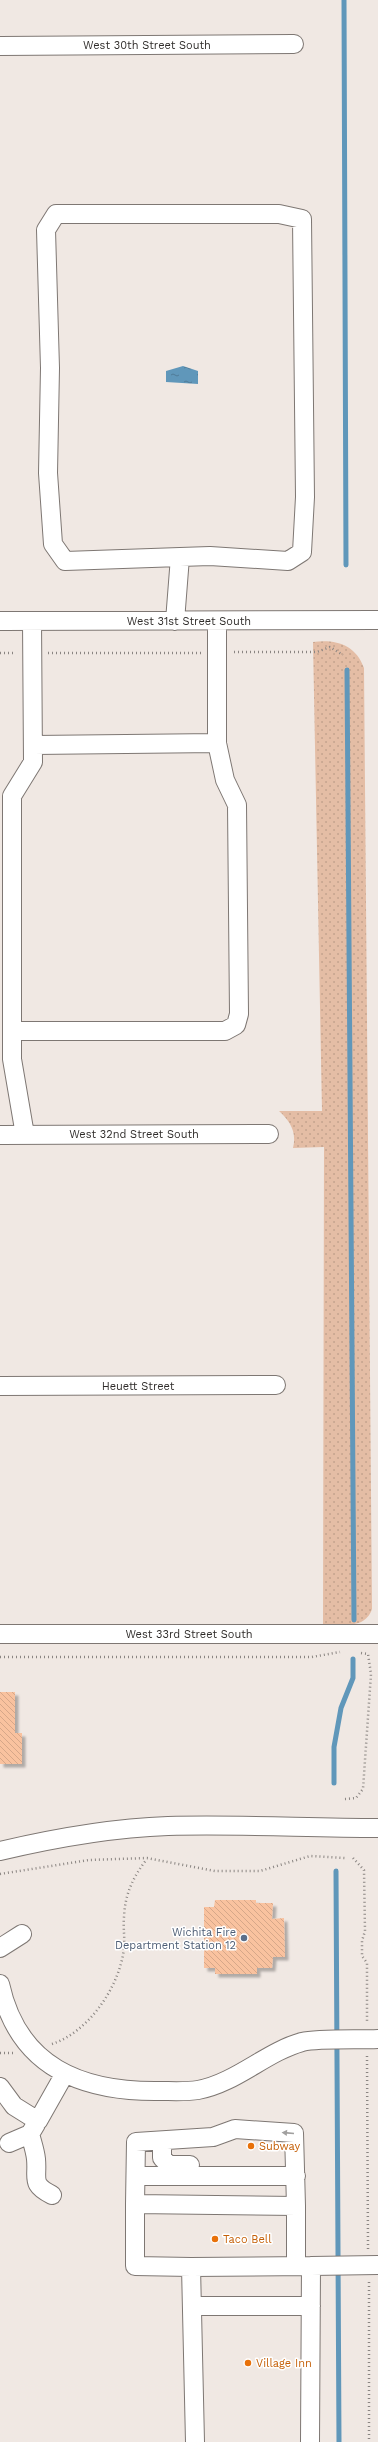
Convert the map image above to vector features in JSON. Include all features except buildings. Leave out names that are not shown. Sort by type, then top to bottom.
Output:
[{"type":"street","name":"West 30th Street South","points":[[0,46],[294,44]]},
{"type":"street","points":[[56,214],[279,214],[302,219],[305,497],[302,552],[288,561],[210,556],[180,557],[65,561],[53,544],[48,473],[50,368],[46,230],[56,214]]},
{"type":"street","points":[[175,621],[180,557]]},
{"type":"street","name":"West 31st Street South","points":[[0,621],[378,620]]},
{"type":"street","points":[[25,1135],[12,1059],[12,796],[33,762],[32,621]]},
{"type":"street","points":[[13,1031],[225,1031],[236,1025],[239,1014],[237,805],[225,780],[217,744],[217,621]]},
{"type":"street","points":[[34,745],[217,744]]},
{"type":"street","name":"West 32nd Street South","points":[[0,1135],[269,1134]]},
{"type":"street","name":"Heuett Street","points":[[0,1386],[276,1385]]},
{"type":"street","name":"West 33rd Street South","points":[[0,1634],[378,1634]]},
{"type":"street","points":[[0,1851],[39,1842],[105,1831],[168,1826],[378,1828]]},
{"type":"street","points":[[0,1948],[22,1934]]},
{"type":"street","points":[[0,1984],[4,2004],[13,2021],[34,2050],[64,2075],[103,2088],[132,2092],[198,2090],[224,2081],[303,2042],[373,2040]]},
{"type":"street","points":[[9,2143],[34,2127],[64,2075]]},
{"type":"street","points":[[0,2087],[14,2106],[34,2127],[36,2159],[35,2179],[40,2189],[52,2195]]},
{"type":"street","points":[[310,2442],[311,2306],[304,2266],[296,2206],[294,2133],[234,2128],[213,2137],[136,2142],[135,2266],[191,2267],[304,2266],[339,2266],[373,2265]]},
{"type":"street","points":[[162,2140],[162,2158],[169,2165],[295,2171]]},
{"type":"street","points":[[136,2176],[295,2171]]},
{"type":"street","points":[[136,2204],[296,2206]]},
{"type":"street","points":[[191,2267],[195,2442]]},
{"type":"street","points":[[192,2306],[311,2306]]},
{"type":"path","points":[[0,654],[317,652],[330,648],[343,655]]},
{"type":"path","points":[[0,1658],[312,1658],[348,1650]]},
{"type":"path","points":[[345,1799],[356,1798],[362,1789],[371,1674],[368,1654],[355,1651]]},
{"type":"path","points":[[0,1874],[89,1860],[147,1858],[215,1871],[260,1871],[310,1856],[345,1858]]},
{"type":"path","points":[[0,2053],[34,2050],[58,2043],[83,2025],[102,2002],[119,1973],[124,1948],[125,1905],[132,1880],[147,1858]]},
{"type":"path","points":[[353,1858],[364,1870],[365,1931],[362,1941],[362,1956],[367,1963],[373,2040],[373,2265],[369,2442]]},
{"type":"shaded area","points":[[321,641],[344,645],[356,654],[364,668],[372,1609],[369,1616],[364,1620],[358,1623],[345,1625],[323,1624],[324,1147],[293,1148],[294,1137],[292,1127],[279,1111],[322,1111],[313,642]]},
{"type":"water","points":[[183,366],[198,371],[198,384],[166,382],[166,371]]},
{"type":"waterway","points":[[344,0],[346,565]]},
{"type":"waterway","points":[[347,670],[354,1620]]},
{"type":"waterway","points":[[334,1783],[334,1747],[341,1708],[353,1678],[353,1659]]},
{"type":"waterway","points":[[336,1871],[339,2442]]},
{"type":"place","name":"Wichita Fire Department Station 12","points":[[244,1938]]},
{"type":"place","name":"Subway","points":[[251,2146]]},
{"type":"place","name":"Taco Bell","points":[[215,2239]]},
{"type":"place","name":"Village Inn","points":[[248,2363]]}]
